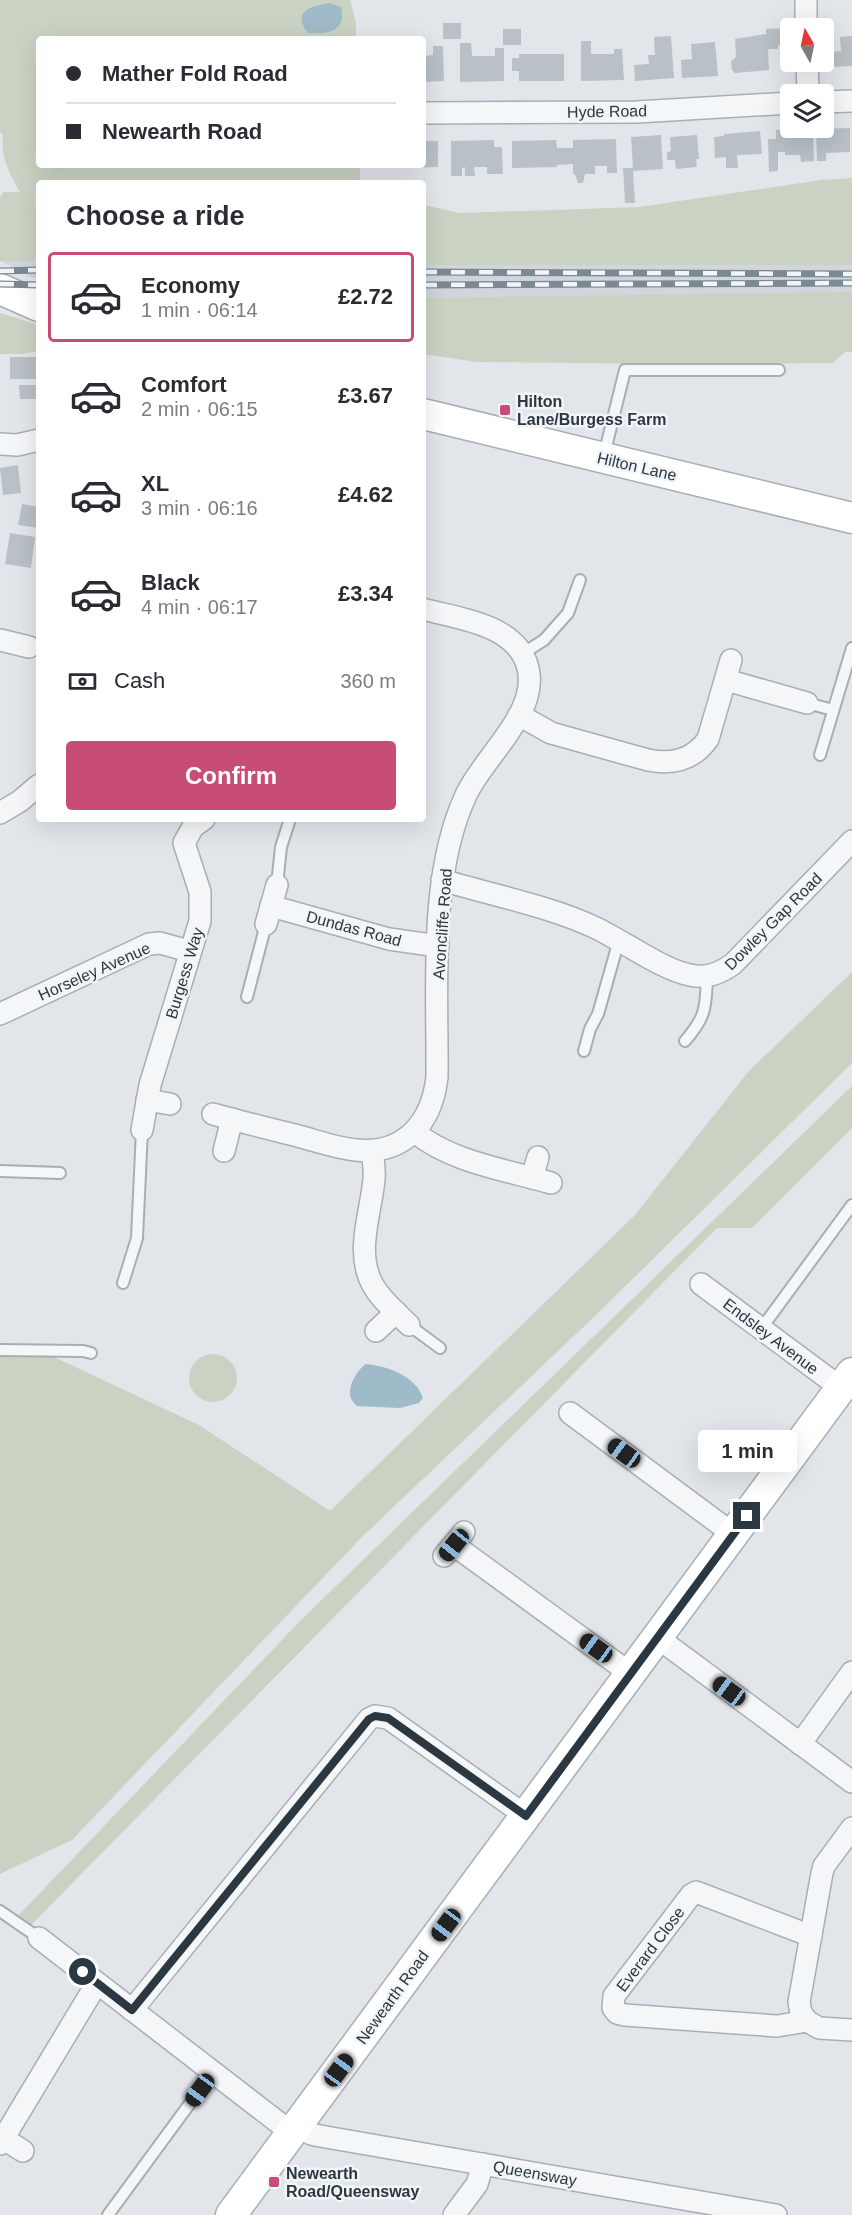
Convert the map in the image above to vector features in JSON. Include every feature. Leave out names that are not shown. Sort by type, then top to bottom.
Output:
[{"type":"main road","points":[[0,289],[36,305]]},
{"type":"main road","name":"Hilton Lane","points":[[426,415],[852,518]]},
{"type":"main road","name":"Newearth Road","points":[[231,2215],[846,1381]]},
{"type":"street","points":[[806,0],[806,18]]},
{"type":"street","points":[[834,102],[852,101]]},
{"type":"street","name":"Hyde Road","points":[[426,113],[637,112],[780,104]]},
{"type":"street","points":[[0,444],[17,445],[36,441]]},
{"type":"street","name":"Avoncliffe Road","points":[[372,1151],[393,1145],[415,1132],[427,1116],[435,1096],[438,946],[442,880],[450,841],[466,794],[519,715],[530,686],[528,666],[522,654],[504,634],[492,628],[426,610]]},
{"type":"street","points":[[0,640],[30,646]]},
{"type":"street","points":[[519,715],[551,733],[663,763],[676,762],[700,749],[708,739],[728,670],[807,703]]},
{"type":"street","points":[[0,813],[20,801],[36,787]]},
{"type":"street","name":"Burgess Way","points":[[142,1130],[147,1100],[189,951],[200,921],[200,892],[184,843],[193,827],[200,822]]},
{"type":"street","name":"Dowley Gap Road","points":[[442,880],[565,916],[619,940],[672,969],[690,975],[707,976],[720,972],[733,964],[852,842]]},
{"type":"street","points":[[268,915],[277,885]]},
{"type":"street","name":"Dundas Road","points":[[268,915],[389,939],[438,946]]},
{"type":"street","name":"Horseley Avenue","points":[[0,1014],[149,944],[160,943],[189,951]]},
{"type":"street","points":[[147,1100],[170,1104]]},
{"type":"street","points":[[224,1151],[223,1117],[345,1149],[372,1151],[374,1177],[364,1240],[365,1256],[373,1285],[402,1318],[376,1331]]},
{"type":"street","points":[[415,1132],[428,1143],[446,1152],[541,1180],[538,1157]]},
{"type":"street","name":"Endsley Avenue","points":[[700,1285],[761,1329],[846,1381]]},
{"type":"street","points":[[570,1413],[733,1534]]},
{"type":"street","points":[[454,1544],[631,1674]]},
{"type":"street","points":[[658,1638],[852,1782]]},
{"type":"street","points":[[800,1744],[852,1672]]},
{"type":"street","points":[[132,2010],[369,1719],[375,1716],[388,1718],[526,1816]]},
{"type":"street","points":[[807,2021],[801,2013],[799,2002],[824,1866],[852,1828]]},
{"type":"street","name":"Everard Close","points":[[811,1936],[696,1892],[691,1894],[614,1996],[613,2008],[617,2013],[625,2015],[777,2026],[807,2021],[819,2028],[852,2030]]},
{"type":"street","name":"Queensway","points":[[39,1938],[213,2072],[295,2129],[320,2136],[751,2213],[776,2215]]},
{"type":"street","points":[[23,2151],[2,2141],[97,1983]]},
{"type":"street","points":[[454,2215],[477,2184],[483,2164]]},
{"type":"lane","points":[[603,458],[625,370],[779,370]]},
{"type":"lane","points":[[522,654],[544,640],[568,613],[580,580]]},
{"type":"lane","points":[[820,755],[852,648]]},
{"type":"lane","points":[[807,703],[833,710]]},
{"type":"lane","points":[[277,885],[281,847],[289,822]]},
{"type":"lane","points":[[247,997],[268,915]]},
{"type":"lane","points":[[584,1051],[590,1029],[598,1014],[619,940]]},
{"type":"lane","points":[[685,1041],[703,1016],[707,976]]},
{"type":"lane","name":"Burgess Way","points":[[123,1283],[137,1238],[142,1130]]},
{"type":"lane","points":[[0,1171],[60,1173]]},
{"type":"lane","points":[[761,1329],[852,1205]]},
{"type":"lane","points":[[402,1318],[440,1348]]},
{"type":"lane","points":[[0,1350],[91,1353]]},
{"type":"lane","points":[[0,1911],[39,1938]]},
{"type":"lane","points":[[108,2215],[213,2072]]},
{"type":"shaded area","points":[[852,244],[852,307],[426,311],[426,254]]},
{"type":"shaded area","points":[[1,261],[36,261],[36,279]]},
{"type":"green space","points":[[0,0],[350,0],[356,23],[356,36],[36,36],[36,168],[360,168],[360,180],[36,180],[36,261],[0,261],[0,197],[4,192],[20,192],[7,166],[3,151],[3,136],[0,132]]},
{"type":"green space","points":[[852,178],[852,265],[426,265],[426,206],[460,213],[639,207],[821,180]]},
{"type":"green space","points":[[852,292],[852,352],[845,352],[833,363],[477,362],[426,354],[426,298]]},
{"type":"green space","points":[[0,313],[36,324],[36,352],[0,354]]},
{"type":"green space","points":[[852,972],[852,1063],[596,1315],[363,1536],[72,1840],[0,1874],[0,1357],[54,1357],[199,1425],[330,1511],[634,1216],[749,1071]]},
{"type":"green space","points":[[852,1086],[852,1128],[752,1228],[717,1228],[30,1926],[17,1917],[301,1620]]},
{"type":"green space","points":[[208,1354],[218,1354],[230,1361],[237,1373],[237,1383],[230,1395],[218,1402],[208,1402],[193,1391],[189,1383],[189,1373],[200,1358]]},
{"type":"water","points":[[330,3],[341,7],[341,22],[329,32],[308,33],[303,26],[302,15],[310,8]]},
{"type":"water","points":[[366,1364],[383,1367],[407,1378],[419,1390],[423,1398],[419,1403],[400,1408],[357,1406],[352,1401],[350,1390],[357,1373]]},
{"type":"building","points":[[443,23],[461,23],[461,39],[443,39]]},
{"type":"building","points":[[780,28],[778,49],[768,49],[769,70],[735,73],[732,70],[731,61],[736,57],[735,39],[766,34],[766,29]]},
{"type":"building","points":[[503,29],[521,29],[521,45],[503,45]]},
{"type":"building","points":[[671,36],[674,78],[635,81],[634,65],[649,64],[648,55],[655,55],[654,37]]},
{"type":"building","points":[[852,36],[852,66],[834,67],[834,52],[841,51],[840,37]]},
{"type":"building","points":[[581,41],[591,41],[591,54],[614,54],[614,49],[622,49],[624,80],[581,81]]},
{"type":"building","points":[[715,42],[718,76],[682,78],[681,60],[692,59],[691,44]]},
{"type":"building","points":[[460,43],[471,43],[472,56],[495,56],[495,48],[504,48],[504,81],[460,82]]},
{"type":"building","points":[[433,46],[443,46],[444,81],[426,82],[426,56],[433,55]]},
{"type":"building","points":[[519,54],[564,54],[564,81],[519,81],[519,71],[512,71],[512,58],[519,58]]},
{"type":"building","points":[[834,128],[850,128],[850,152],[826,153],[826,161],[817,161],[816,138],[834,138]]},
{"type":"building","points":[[776,130],[780,130],[780,138],[813,138],[814,161],[801,162],[800,155],[785,155],[785,152],[778,152],[778,171],[769,172],[768,139],[776,139]]},
{"type":"building","points":[[760,131],[762,154],[737,155],[738,168],[726,168],[726,157],[715,158],[714,137]]},
{"type":"building","points":[[661,135],[663,169],[633,171],[635,203],[625,203],[623,168],[633,168],[631,137]]},
{"type":"building","points":[[697,135],[699,159],[696,159],[697,167],[676,169],[675,160],[667,160],[667,152],[671,151],[670,137]]},
{"type":"building","points":[[616,139],[617,173],[607,173],[607,166],[595,166],[595,174],[585,174],[583,183],[578,183],[573,174],[573,164],[557,165],[557,167],[512,168],[512,141],[556,140],[557,148],[573,148],[573,140]]},
{"type":"building","points":[[494,140],[494,147],[502,147],[503,174],[487,174],[487,167],[474,167],[475,176],[465,176],[465,167],[462,168],[462,176],[451,176],[451,141]]},
{"type":"building","points":[[426,141],[438,141],[438,167],[426,167]]},
{"type":"building","points":[[10,357],[36,357],[36,379],[10,379]]},
{"type":"building","points":[[19,385],[36,385],[36,399],[20,399]]},
{"type":"building","points":[[18,465],[21,493],[3,495],[0,468]]},
{"type":"building","points":[[22,504],[36,506],[36,528],[18,525]]},
{"type":"building","points":[[10,533],[35,537],[31,568],[5,564]]},
{"type":"railway","points":[[0,271],[36,270]]},
{"type":"railway","points":[[426,272],[852,274]]},
{"type":"railway","points":[[426,285],[852,283]]},
{"type":"railway","points":[[0,284],[36,285]]},
{"type":"place","name":"Hilton Lane/Burgess Farm","points":[[505,410]]},
{"type":"place","name":"Newearth Road/Queensway","points":[[274,2182]]},
{"type":"route","points":[[83,1972],[132,2010],[369,1719],[375,1716],[388,1718],[526,1816],[747,1516]]}]
